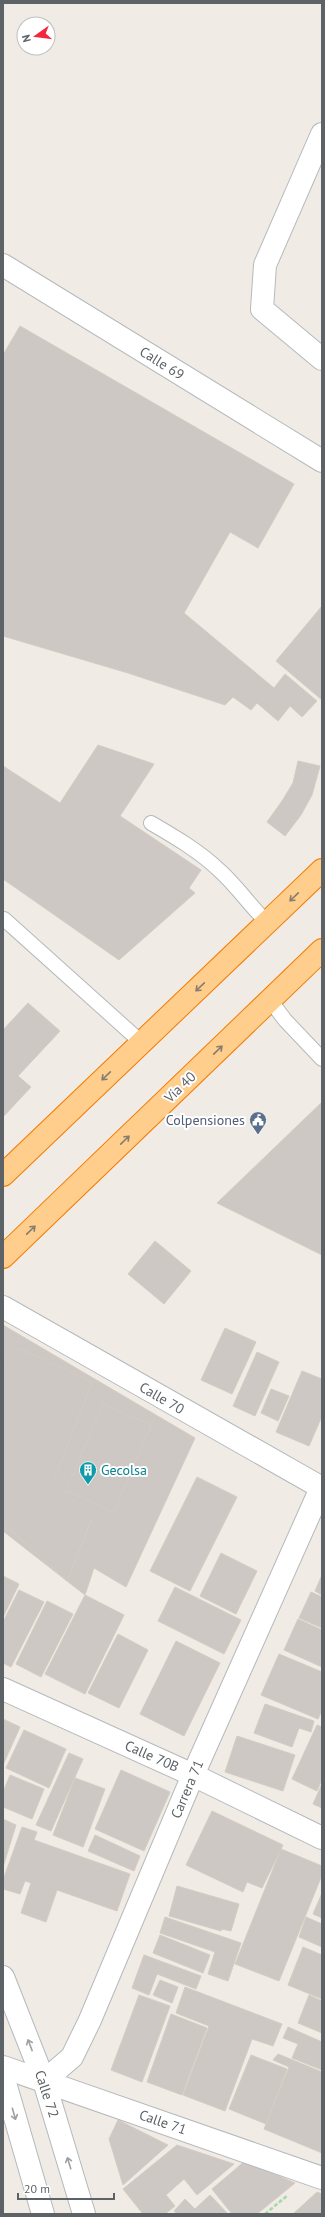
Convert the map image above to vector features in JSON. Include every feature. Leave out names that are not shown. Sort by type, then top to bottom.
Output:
[{"type":"highway","points":[[3,1175],[322,870]]},
{"type":"highway","name":"Vía 40","points":[[3,1257],[322,950]]},
{"type":"street","points":[[322,134],[265,266],[262,309],[322,359]]},
{"type":"street","name":"Calle 69","points":[[3,265],[322,461]]},
{"type":"street","name":"Calle 70","points":[[3,1307],[322,1488]]},
{"type":"street","name":"Carrera 71","points":[[44,2081],[72,2057],[193,1775],[322,1488]]},
{"type":"street","name":"Calle 70B","points":[[3,1689],[193,1775],[322,1838]]},
{"type":"street","name":"Calle 72","points":[[3,1977],[44,2081],[84,2214]]},
{"type":"street","name":"Calle 71","points":[[3,2067],[322,2178]]},
{"type":"street","points":[[3,2076],[44,2214]]},
{"type":"lane","points":[[152,823],[188,844],[220,871],[251,907],[267,922]]},
{"type":"lane","points":[[4,919],[141,1042]]},
{"type":"lane","points":[[270,1000],[285,1020],[322,1059]]},
{"type":"building","points":[[20,326],[294,484],[258,548],[230,532],[184,613],[274,688],[285,674],[317,701],[302,717],[290,706],[278,721],[257,703],[251,710],[233,697],[225,705],[128,673],[3,636],[3,355]]},
{"type":"building","points":[[322,606],[322,700],[276,661]]},
{"type":"building","points":[[98,745],[154,764],[120,816],[201,870],[189,888],[195,893],[119,960],[3,879],[3,766],[60,803]]},
{"type":"building","points":[[298,761],[320,766],[312,795],[301,815],[285,836],[267,822],[293,783]]},
{"type":"building","points":[[28,1003],[60,1031],[18,1076],[31,1087],[3,1117],[3,1030]]},
{"type":"building","points":[[322,1102],[322,1255],[217,1203]]},
{"type":"building","points":[[155,1241],[191,1271],[164,1304],[128,1274]]},
{"type":"building","name":"Gecolsa","points":[[3,1325],[195,1438],[126,1587],[94,1568],[85,1595],[3,1531]]},
{"type":"building","points":[[225,1328],[256,1342],[232,1394],[201,1380]]},
{"type":"building","points":[[19,1348],[92,1382],[54,1480],[91,1521],[67,1581],[3,1523],[3,1363]]},
{"type":"building","points":[[257,1352],[279,1362],[255,1416],[233,1406]]},
{"type":"building","points":[[302,1371],[322,1379],[322,1416],[309,1446],[276,1432]]},
{"type":"building","points":[[271,1389],[289,1396],[278,1421],[261,1413]]},
{"type":"building","points":[[103,1404],[151,1425],[114,1512],[66,1491]]},
{"type":"building","points":[[197,1477],[237,1497],[190,1591],[150,1571]]},
{"type":"building","points":[[221,1553],[257,1571],[236,1614],[200,1596]]},
{"type":"building","points":[[322,1575],[322,1595],[315,1591]]},
{"type":"building","points":[[3,1576],[19,1584],[3,1617]]},
{"type":"building","points":[[175,1587],[241,1620],[224,1654],[158,1621]]},
{"type":"building","points":[[19,1590],[44,1602],[11,1667],[3,1663],[3,1622]]},
{"type":"building","points":[[311,1592],[322,1597],[322,1628],[299,1618]]},
{"type":"building","points":[[85,1595],[124,1615],[85,1694],[45,1674]]},
{"type":"building","points":[[47,1601],[73,1614],[41,1677],[16,1664]]},
{"type":"building","points":[[298,1619],[322,1630],[322,1667],[284,1650]]},
{"type":"building","points":[[118,1634],[148,1650],[119,1708],[88,1693]]},
{"type":"building","points":[[176,1641],[220,1663],[184,1736],[140,1714]]},
{"type":"building","points":[[279,1654],[322,1672],[322,1710],[318,1719],[261,1695]]},
{"type":"building","points":[[265,1704],[314,1721],[311,1732],[299,1728],[292,1747],[254,1733]]},
{"type":"building","points":[[3,1719],[20,1727],[3,1765]]},
{"type":"building","points":[[317,1725],[322,1727],[322,1779],[317,1791],[292,1779]]},
{"type":"building","points":[[24,1730],[66,1749],[49,1788],[6,1768]]},
{"type":"building","points":[[237,1736],[295,1755],[283,1791],[225,1772]]},
{"type":"building","points":[[69,1753],[83,1759],[51,1831],[36,1825]]},
{"type":"building","points":[[121,1770],[170,1792],[144,1851],[95,1829]]},
{"type":"building","points":[[10,1775],[44,1789],[32,1819],[3,1807],[3,1792]]},
{"type":"building","points":[[75,1778],[105,1789],[83,1847],[53,1835]]},
{"type":"building","points":[[322,1784],[322,1808],[313,1804]]},
{"type":"building","points":[[212,1811],[283,1845],[262,1888],[247,1882],[243,1892],[186,1865]]},
{"type":"building","points":[[3,1819],[16,1825],[3,1867]]},
{"type":"building","points":[[22,1827],[37,1832],[34,1840],[130,1874],[117,1911],[57,1890],[46,1922],[21,1913],[31,1883],[25,1881],[20,1894],[3,1889],[3,1880]]},
{"type":"building","points":[[95,1835],[140,1856],[134,1871],[88,1851]]},
{"type":"building","points":[[281,1849],[322,1866],[322,1875],[279,1981],[235,1964]]},
{"type":"building","points":[[177,1886],[239,1904],[231,1931],[222,1929],[221,1931],[169,1916]]},
{"type":"building","points":[[322,1893],[322,1918],[313,1914]]},
{"type":"building","points":[[165,1917],[241,1943],[228,1981],[208,1974],[215,1952],[160,1933]]},
{"type":"building","points":[[306,1917],[322,1924],[322,1947],[299,1937]]},
{"type":"building","points":[[160,1935],[210,1955],[203,1973],[153,1953]]},
{"type":"building","points":[[303,1947],[322,1955],[322,1999],[288,1985]]},
{"type":"building","points":[[144,1955],[201,1976],[196,1989],[157,1974],[149,1995],[132,1988]]},
{"type":"building","points":[[160,1980],[178,1987],[172,2003],[153,1995]]},
{"type":"building","points":[[185,1987],[282,2024],[273,2046],[252,2039],[225,2111],[183,2095],[209,2026],[176,2013]]},
{"type":"building","points":[[139,1995],[170,2006],[142,2082],[111,2070]]},
{"type":"building","points":[[309,1995],[322,2001],[322,2033],[298,2023]]},
{"type":"building","points":[[171,2014],[207,2028],[182,2095],[147,2082]]},
{"type":"building","points":[[288,2027],[322,2042],[322,2070],[292,2058],[298,2044],[283,2038]]},
{"type":"building","points":[[278,2054],[322,2072],[322,2153],[264,2129],[289,2067],[273,2060]]},
{"type":"building","points":[[251,2055],[287,2069],[266,2124],[229,2109]]},
{"type":"building","points":[[118,2120],[168,2145],[123,2185],[109,2139]]},
{"type":"building","points":[[177,2145],[234,2164],[197,2195],[184,2179],[166,2195],[175,2206],[165,2214],[143,2214],[123,2189]]},
{"type":"building","points":[[245,2161],[295,2183],[257,2214],[232,2214],[212,2189]]},
{"type":"building","points":[[317,2192],[322,2194],[322,2214],[293,2214]]},
{"type":"building","points":[[210,2195],[228,2214],[177,2214],[174,2211],[185,2199],[195,2209]]},
{"type":"place","name":"Colpensiones","points":[[258,1135]]},
{"type":"place","name":"Gecolsa","points":[[88,1485]]}]
